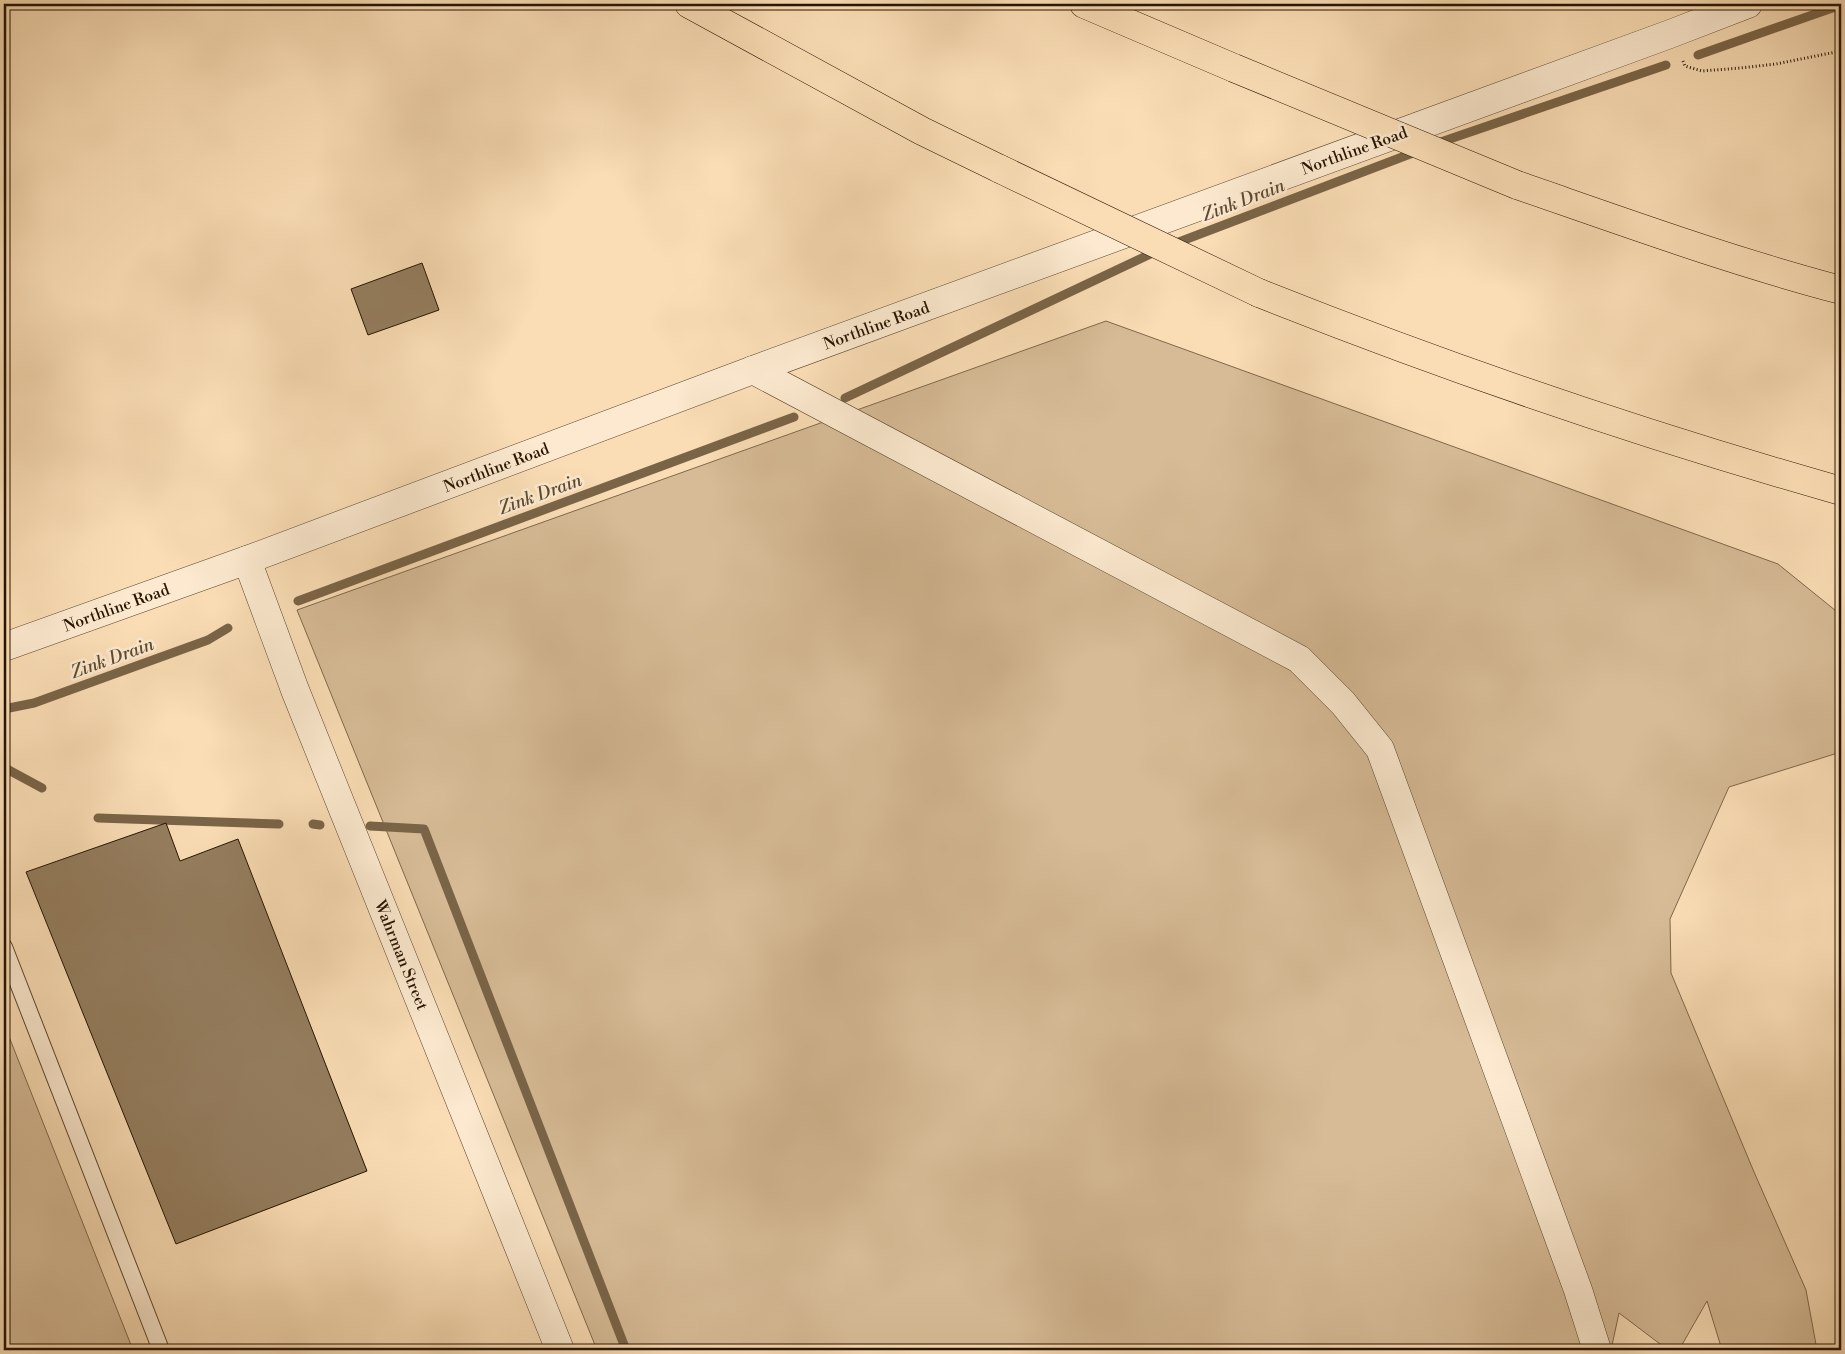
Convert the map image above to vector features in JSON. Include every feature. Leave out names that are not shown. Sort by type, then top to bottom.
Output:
[{"type":"highway","points":[[689,4],[922,132],[1259,293],[1358,332],[1586,414],[1841,491]]},
{"type":"highway","points":[[1084,4],[1234,68],[1517,184],[1665,236],[1841,290]]},
{"type":"street","name":"Northline Road","points":[[4,648],[246,560],[753,370],[1661,38],[1748,4]]},
{"type":"street","points":[[753,370],[1299,658],[1343,703],[1380,749],[1578,1290],[1597,1350]]},
{"type":"street","name":"Wahrman Street","points":[[246,560],[295,690],[560,1350]]},
{"type":"lane","points":[[4,947],[161,1350]]},
{"type":"path","points":[[1681,58],[1685,66],[1702,71],[1776,64],[1841,51]]},
{"type":"shaded area","points":[[1106,321],[1778,564],[1841,615],[1841,752],[1729,787],[1670,919],[1671,973],[1754,1172],[1806,1290],[1817,1350],[1722,1350],[1707,1301],[1679,1350],[1668,1350],[1619,1313],[1611,1350],[597,1350],[297,610]]},
{"type":"shaded area","points":[[4,1024],[133,1350],[4,1350]]},
{"type":"building","points":[[422,263],[439,310],[368,335],[351,289]]},
{"type":"building","points":[[166,823],[180,861],[238,839],[367,1171],[176,1244],[26,872]]},
{"type":"waterway","name":"Zink Drain","points":[[1698,55],[1841,5]]},
{"type":"waterway","name":"Zink Drain","points":[[1435,144],[1666,65]]},
{"type":"waterway","name":"Zink Drain","points":[[1171,245],[1418,151]]},
{"type":"waterway","name":"Zink Drain","points":[[845,398],[1159,250]]},
{"type":"waterway","name":"Zink Drain","points":[[298,601],[794,417]]},
{"type":"waterway","name":"Zink Drain","points":[[4,709],[34,703],[208,640],[228,628]]},
{"type":"waterway","points":[[4,766],[42,788]]},
{"type":"waterway","points":[[98,818],[279,824]]},
{"type":"waterway","points":[[313,824],[320,825]]},
{"type":"waterway","points":[[370,826],[424,829],[626,1350]]}]
